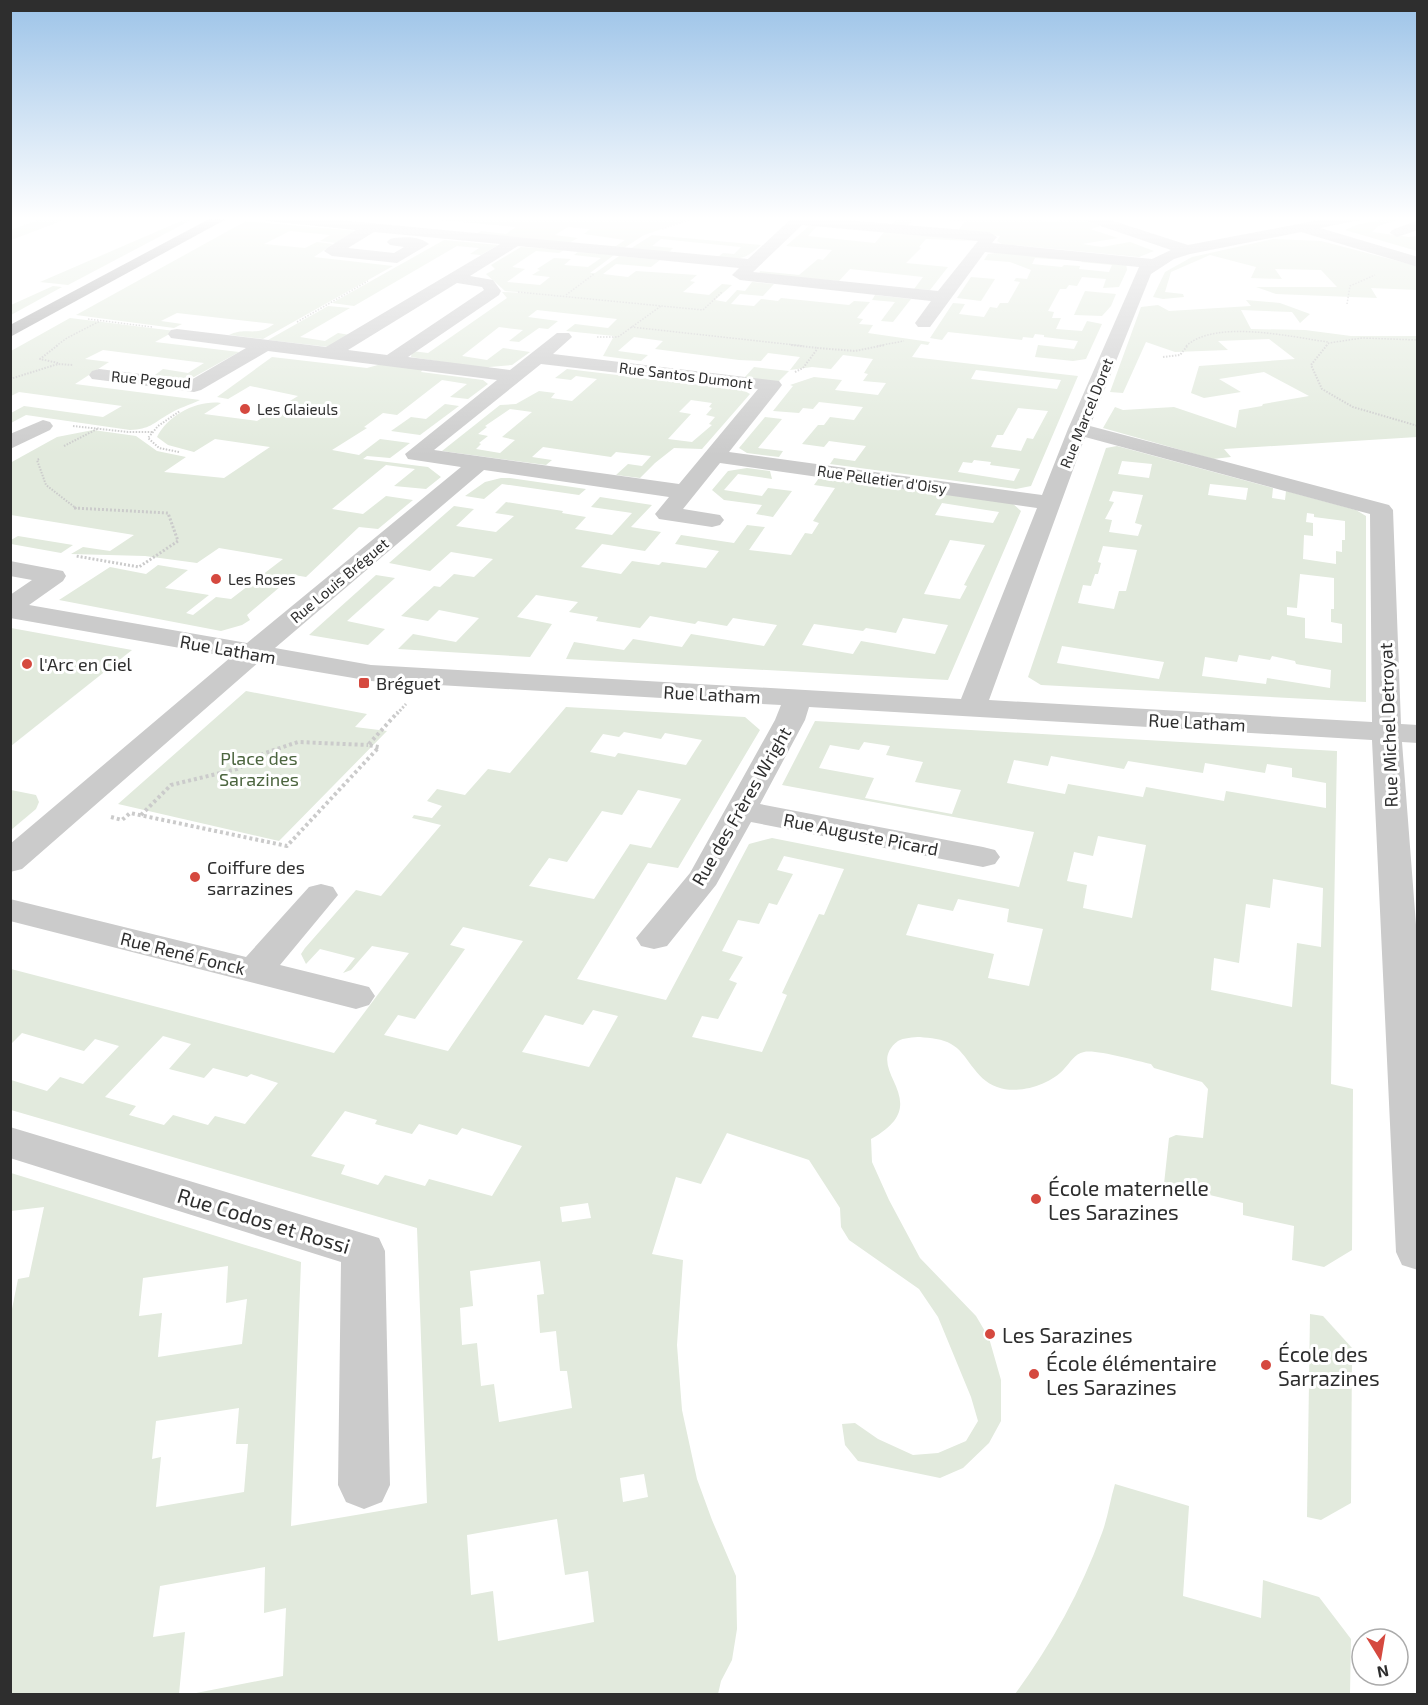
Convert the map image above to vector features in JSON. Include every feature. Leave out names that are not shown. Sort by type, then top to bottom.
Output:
[{"type":"main road","points":[[10,332],[76,297]]},
{"type":"street","points":[[331,352],[422,297]]},
{"type":"street","points":[[392,360],[485,297]]},
{"type":"street","points":[[924,323],[942,297],[939,297]]},
{"type":"street","name":"Rue Marcel Doret","points":[[972,708],[977,688],[1078,429],[1133,297]]},
{"type":"street","points":[[177,334],[513,376]]},
{"type":"street","points":[[563,337],[416,454],[685,492]]},
{"type":"street","name":"Rue Pegoud","points":[[99,375],[194,386],[265,345]]},
{"type":"street","name":"Rue Santos Dumont","points":[[536,358],[772,385],[667,514],[712,520]]},
{"type":"street","points":[[10,443],[43,426]]},
{"type":"street","name":"Rue Michel Detroyat","points":[[1078,429],[1381,510],[1402,733],[1418,1252]]},
{"type":"street","name":"Rue Pelletier d'Oisy","points":[[714,456],[1050,502]]},
{"type":"street","name":"Rue Louis Bréguet","points":[[10,862],[251,654],[479,463]]},
{"type":"street","points":[[10,568],[54,576],[10,608]]},
{"type":"street","name":"Rue Latham","points":[[10,608],[251,654],[371,673],[1402,733]]},
{"type":"street","name":"Rue des Frères Wright","points":[[654,938],[704,878],[790,720],[798,698]]},
{"type":"street","name":"Rue Auguste Picard","points":[[740,810],[983,857]]},
{"type":"street","points":[[254,971],[321,895]]},
{"type":"street","name":"Rue René Fonck","points":[[10,910],[356,996]]},
{"type":"street","name":"Rue Codos et Rossi","points":[[10,1142],[363,1251],[364,1485]]},
{"type":"path","points":[[296,322],[341,297]]},
{"type":"path","points":[[581,297],[703,310],[717,297]]},
{"type":"path","points":[[1347,304],[1348,297]]},
{"type":"path","points":[[618,337],[661,305]]},
{"type":"path","points":[[80,318],[157,327]]},
{"type":"path","points":[[99,375],[106,368],[58,364],[40,359],[67,338],[102,320]]},
{"type":"path","points":[[631,327],[855,351],[911,340],[924,323]]},
{"type":"path","points":[[1163,357],[1180,355],[1190,342],[1216,334],[1243,333],[1329,342],[1362,338],[1418,340]]},
{"type":"path","points":[[1329,342],[1311,365],[1322,389],[1353,407],[1418,426]]},
{"type":"path","points":[[802,368],[818,348]]},
{"type":"path","points":[[10,379],[58,364]]},
{"type":"path","points":[[179,452],[159,448],[148,438],[170,416],[208,399],[194,386]]},
{"type":"path","points":[[43,426],[153,432]]},
{"type":"path","points":[[57,449],[99,428]]},
{"type":"path","points":[[47,455],[37,460],[46,485],[76,509],[168,513],[178,542],[140,567],[69,555]]},
{"type":"path","points":[[368,745],[408,701]]},
{"type":"path","points":[[122,820],[130,813],[287,846],[379,747],[298,742],[265,753],[237,769],[171,785],[141,815]]},
{"type":"green space","points":[[30,297],[45,297],[11,315],[11,305]]},
{"type":"green space","points":[[109,297],[339,297],[263,339],[229,335],[241,331],[261,330],[274,324],[177,313],[161,321],[182,324],[174,328],[76,315]]},
{"type":"green space","points":[[343,297],[370,297],[354,306],[332,303]]},
{"type":"green space","points":[[506,297],[719,297],[715,300],[726,302],[731,297],[738,297],[731,304],[754,306],[761,299],[778,301],[781,298],[849,305],[854,301],[870,302],[857,318],[863,319],[859,324],[873,325],[868,333],[930,342],[928,345],[921,344],[912,357],[1078,376],[1031,486],[1016,489],[830,464],[834,458],[855,461],[866,446],[829,441],[824,447],[802,444],[818,425],[824,425],[830,417],[854,420],[863,407],[819,402],[813,409],[803,408],[799,413],[773,411],[793,386],[790,385],[814,377],[842,380],[835,390],[878,395],[886,383],[863,381],[868,374],[864,373],[873,359],[843,355],[831,369],[812,367],[790,370],[800,357],[768,353],[761,361],[739,360],[655,349],[663,341],[634,337],[618,351],[648,355],[641,361],[603,356],[614,336],[566,331],[575,324],[608,328],[617,319],[537,310],[528,317],[558,321],[548,329],[539,328],[519,342],[509,341],[523,330],[499,327],[462,356],[487,360],[503,348],[530,352],[512,365],[489,367],[488,369],[411,357],[412,351],[428,353],[507,298]],"holes":[[[976,370],[1061,380],[1057,389],[971,379]],[[1018,408],[1048,411],[1033,439],[1027,438],[1021,451],[991,447],[997,435],[1003,435]],[[974,460],[991,462],[990,465],[1020,469],[1014,481],[958,472],[963,462],[972,463]]]},
{"type":"green space","points":[[874,297],[911,299],[893,322],[881,321],[895,302],[872,300]]},
{"type":"green space","points":[[958,297],[984,297],[981,301]]},
{"type":"green space","points":[[1012,297],[1056,297],[1048,311],[1054,312],[1052,318],[1061,318],[1056,329],[1082,331],[1087,321],[1102,324],[1086,359],[1073,361],[1035,357],[1038,345],[1074,349],[1078,341],[1044,337],[1044,335],[1035,334],[1033,338],[1023,337],[1022,340],[948,332],[942,340],[930,338],[953,303],[965,304],[959,314],[984,317],[990,307],[997,308],[1000,303],[1008,303]]},
{"type":"green space","points":[[1082,297],[1115,297],[1111,306],[1102,316],[1074,315]]},
{"type":"green space","points":[[1153,297],[1184,297],[1184,297],[1163,299]]},
{"type":"green space","points":[[1341,297],[1376,297],[1377,298]]},
{"type":"green space","points":[[1246,300],[1280,303],[1310,314],[1300,323],[1292,312],[1241,310],[1251,329],[1305,330],[1351,336],[1417,336],[1417,437],[1224,449],[1231,457],[1213,459],[1103,428],[1115,407],[1123,410],[1174,407],[1236,428],[1239,410],[1309,396],[1264,372],[1219,379],[1241,392],[1204,398],[1191,393],[1199,366],[1295,359],[1269,339],[1218,341],[1228,350],[1175,352],[1146,342],[1123,393],[1110,392],[1141,307],[1158,305],[1169,311],[1251,306]]},
{"type":"green space","points":[[328,306],[350,308],[300,337],[325,341],[338,333],[350,335],[329,347],[268,340]]},
{"type":"green space","points":[[70,318],[175,331],[155,342],[239,352],[194,377],[186,379],[155,375],[163,369],[188,373],[204,363],[103,350],[85,359],[109,362],[75,384],[200,400],[176,410],[147,427],[130,430],[26,415],[11,423],[11,413],[24,406],[103,417],[122,406],[19,392],[11,396],[11,351]]},
{"type":"green space","points":[[272,357],[367,368],[385,363],[423,369],[421,372],[483,380],[488,384],[468,399],[450,397],[467,384],[442,380],[397,415],[383,413],[364,427],[367,428],[332,450],[359,455],[380,439],[410,443],[390,458],[367,456],[363,459],[428,467],[441,477],[426,489],[394,486],[415,469],[386,465],[332,509],[363,514],[386,496],[413,500],[378,529],[359,527],[306,577],[294,575],[247,615],[250,620],[242,625],[221,631],[59,600],[110,567],[146,574],[158,565],[188,570],[165,588],[209,595],[186,613],[193,615],[216,597],[231,599],[283,559],[219,548],[197,563],[145,556],[71,554],[83,547],[110,551],[134,535],[11,515],[10,463],[57,437],[93,430],[136,436],[157,451],[186,457],[164,472],[224,478],[270,447],[215,439],[194,452],[168,445],[157,437],[168,422],[176,416],[202,404],[221,403],[204,414],[257,421],[298,396],[250,386],[228,399],[217,397]]},
{"type":"green space","points":[[754,367],[789,371],[778,382],[744,378]]},
{"type":"green space","points":[[567,369],[743,390],[750,394],[702,449],[674,448],[640,478],[616,475],[628,464],[642,466],[651,456],[616,452],[611,457],[543,447],[532,457],[552,460],[546,465],[442,451],[500,405],[516,404],[539,391],[555,393],[551,398],[572,401],[597,379],[576,376],[571,380],[555,378]],"holes":[[[691,400],[712,403],[709,407],[712,408],[706,415],[715,417],[709,424],[712,425],[692,442],[668,439],[691,414],[679,412]],[[510,409],[532,412],[502,437],[515,440],[500,453],[476,449],[481,444],[479,443],[488,436],[478,434],[487,427],[485,426]]]},
{"type":"green space","points":[[445,404],[459,406],[420,435],[391,431],[411,417],[426,419]]},
{"type":"green space","points":[[765,417],[782,419],[758,448],[783,451],[779,457],[747,453],[739,448]]},
{"type":"green space","points":[[1117,446],[1273,488],[1272,498],[1285,500],[1286,491],[1356,510],[1366,516],[1366,702],[1041,685],[1028,677],[1106,448]],"holes":[[[1122,461],[1152,464],[1149,478],[1118,474]],[[1210,484],[1248,488],[1246,500],[1208,495]],[[1113,491],[1143,495],[1135,523],[1142,525],[1138,536],[1109,532],[1112,520],[1105,519],[1114,502],[1109,501]],[[1307,513],[1314,514],[1314,517],[1345,521],[1345,540],[1342,540],[1342,552],[1336,551],[1336,564],[1303,559],[1304,535],[1313,536],[1313,523],[1306,522]],[[1103,546],[1137,550],[1126,591],[1119,591],[1114,609],[1078,603],[1083,585],[1091,586],[1101,563],[1098,562]],[[1300,574],[1334,578],[1334,609],[1331,609],[1331,622],[1342,624],[1342,643],[1305,638],[1305,618],[1287,615],[1287,607],[1297,608]],[[1062,646],[1164,662],[1159,679],[1057,663]],[[1239,655],[1270,660],[1272,656],[1295,661],[1296,664],[1331,670],[1330,688],[1267,678],[1266,684],[1202,676],[1205,657],[1237,662]]]},
{"type":"green space","points":[[747,468],[770,471],[772,479],[738,474],[724,490],[762,496],[768,488],[792,491],[773,517],[756,514],[762,505],[724,500],[712,490],[728,471]]},
{"type":"green space","points":[[501,478],[586,489],[579,495],[502,484],[484,499],[465,496],[485,482]]},
{"type":"green space","points":[[819,478],[1012,503],[1021,511],[948,680],[566,659],[574,642],[624,650],[633,639],[682,647],[691,634],[764,646],[777,625],[733,618],[727,626],[698,621],[695,624],[650,616],[640,628],[596,621],[598,617],[569,612],[578,602],[536,595],[517,617],[552,624],[530,657],[398,649],[413,634],[456,642],[479,618],[439,610],[428,621],[401,616],[434,586],[440,587],[454,574],[474,577],[493,559],[451,552],[430,571],[389,563],[454,506],[474,509],[456,526],[496,532],[514,516],[495,513],[506,502],[586,517],[575,529],[612,535],[632,513],[591,507],[600,497],[652,505],[631,527],[661,532],[645,551],[602,544],[581,567],[621,574],[632,561],[659,565],[662,562],[706,568],[719,551],[675,544],[681,535],[734,543],[747,525],[765,527],[749,550],[791,555],[805,533],[812,534],[819,523],[813,521],[835,488],[814,485]],"holes":[[[942,503],[999,512],[993,523],[935,515]],[[950,540],[985,545],[964,585],[967,586],[960,599],[924,594]],[[903,618],[948,625],[935,654],[861,641],[853,654],[802,645],[814,624],[896,633]]]},
{"type":"green space","points":[[18,536],[73,545],[61,553],[11,544],[11,540]]},
{"type":"green space","points":[[376,575],[395,578],[347,621],[385,629],[368,645],[309,635]]},
{"type":"green space","points":[[11,628],[132,650],[11,746]]},
{"type":"green space","name":"Place des Sarazines","points":[[246,691],[367,714],[355,727],[387,731],[279,841],[118,804]]},
{"type":"green space","points":[[566,707],[745,717],[760,730],[678,868],[648,863],[577,979],[666,1000],[749,844],[772,838],[1019,887],[1034,832],[782,785],[815,721],[1337,751],[1331,1084],[1353,1089],[1352,1250],[1324,1267],[1292,1260],[1294,1226],[1243,1215],[1243,1203],[1164,1184],[1169,1138],[1176,1135],[1203,1138],[1208,1089],[1202,1082],[1154,1068],[1151,1064],[1106,1054],[1084,1052],[1051,1080],[1024,1089],[1005,1089],[982,1078],[962,1053],[948,1042],[920,1037],[903,1039],[898,1041],[889,1052],[887,1063],[900,1099],[899,1112],[890,1125],[871,1139],[872,1162],[920,1258],[976,1316],[989,1338],[1001,1380],[1001,1421],[989,1443],[963,1468],[940,1478],[858,1461],[845,1445],[842,1424],[855,1423],[878,1439],[913,1455],[938,1453],[966,1441],[978,1421],[971,1397],[938,1317],[919,1289],[849,1240],[841,1227],[840,1208],[809,1160],[727,1133],[701,1184],[676,1177],[652,1254],[683,1260],[677,1345],[682,1410],[697,1479],[736,1576],[737,1629],[732,1660],[721,1681],[718,1694],[191,1694],[283,1676],[286,1608],[264,1613],[265,1567],[160,1586],[153,1637],[185,1632],[179,1694],[11,1694],[11,1314],[18,1279],[29,1277],[44,1207],[11,1211],[11,1173],[301,1262],[291,1526],[427,1503],[417,1228],[11,1110],[11,1080],[47,1091],[60,1077],[83,1084],[119,1046],[95,1039],[84,1051],[22,1033],[11,1044],[11,969],[334,1053],[409,953],[372,946],[351,970],[343,973],[355,958],[320,949],[306,964],[301,954],[356,890],[381,896],[441,825],[412,818],[414,815],[432,818],[442,806],[427,801],[437,789],[465,795],[488,769],[510,773]],"holes":[[[624,732],[661,739],[665,733],[702,740],[686,765],[618,753],[615,757],[590,752],[603,734],[619,737]],[[864,742],[890,746],[886,755],[923,762],[915,782],[961,790],[952,814],[865,798],[874,778],[819,768],[830,745],[859,750]],[[1051,756],[1124,769],[1128,761],[1203,773],[1205,763],[1265,773],[1267,764],[1292,768],[1292,777],[1326,783],[1326,808],[1226,791],[1224,801],[1146,787],[1143,797],[1068,784],[1065,794],[1007,783],[1014,760],[1048,766]],[[638,790],[681,799],[651,848],[630,844],[594,899],[529,886],[549,858],[567,862],[602,811],[622,815]],[[1098,836],[1146,845],[1132,918],[1083,908],[1087,885],[1067,881],[1074,852],[1093,856]],[[784,856],[844,869],[824,915],[819,914],[782,993],[787,995],[762,1052],[692,1037],[702,1016],[718,1019],[737,983],[729,980],[743,957],[722,951],[738,920],[759,924],[769,903],[777,905],[793,874],[777,870]],[[1273,879],[1323,888],[1321,947],[1297,943],[1292,1007],[1211,990],[1214,958],[1239,963],[1246,904],[1270,908]],[[958,899],[1009,909],[1007,922],[1043,929],[1029,986],[988,978],[994,954],[906,935],[918,904],[953,911]],[[463,927],[523,941],[448,1051],[384,1035],[398,1015],[415,1019],[465,949],[450,945]],[[593,1010],[618,1016],[589,1067],[522,1052],[545,1015],[583,1025]],[[163,1036],[191,1044],[169,1069],[204,1078],[213,1068],[247,1077],[251,1074],[278,1083],[245,1124],[215,1116],[208,1125],[173,1115],[164,1125],[129,1115],[136,1106],[105,1097]],[[345,1111],[377,1120],[375,1124],[412,1134],[419,1124],[457,1135],[462,1128],[522,1146],[492,1196],[429,1179],[425,1186],[385,1175],[378,1185],[341,1174],[345,1165],[311,1156]],[[588,1203],[591,1218],[562,1222],[560,1207]],[[540,1261],[544,1294],[537,1295],[540,1333],[556,1331],[560,1371],[567,1371],[572,1408],[499,1422],[494,1384],[481,1386],[477,1343],[462,1345],[460,1308],[473,1306],[470,1271]],[[228,1266],[226,1303],[247,1299],[242,1344],[158,1357],[162,1313],[139,1316],[143,1278]],[[239,1408],[236,1444],[248,1444],[244,1492],[156,1507],[161,1457],[152,1459],[156,1421]],[[644,1474],[648,1497],[623,1502],[620,1478]],[[557,1519],[565,1575],[588,1571],[594,1622],[498,1641],[493,1591],[471,1595],[467,1535]]]},
{"type":"green space","points":[[11,790],[36,795],[39,802],[36,809],[11,830]]},
{"type":"green space","points":[[1310,1314],[1323,1316],[1352,1348],[1351,1503],[1321,1520],[1307,1517]]},
{"type":"green space","points":[[1115,1484],[1189,1506],[1183,1596],[1261,1618],[1263,1580],[1319,1597],[1350,1638],[1350,1694],[1015,1694],[1053,1637],[1075,1597],[1106,1521]]},
{"type":"place","name":"Les Glaieuls","points":[[245,409]]},
{"type":"place","name":"Les Roses","points":[[216,579]]},
{"type":"place","name":"l'Arc en Ciel","points":[[27,664]]},
{"type":"place","name":"Bréguet","points":[[364,683]]},
{"type":"place","name":"Coiffure des sarrazines","points":[[195,877]]},
{"type":"place","name":"École maternelle Les Sarazines","points":[[1036,1199]]},
{"type":"place","name":"Les Sarazines","points":[[990,1334]]},
{"type":"place","name":"École des Sarrazines","points":[[1266,1365]]},
{"type":"place","name":"École élémentaire Les Sarazines","points":[[1034,1374]]}]
